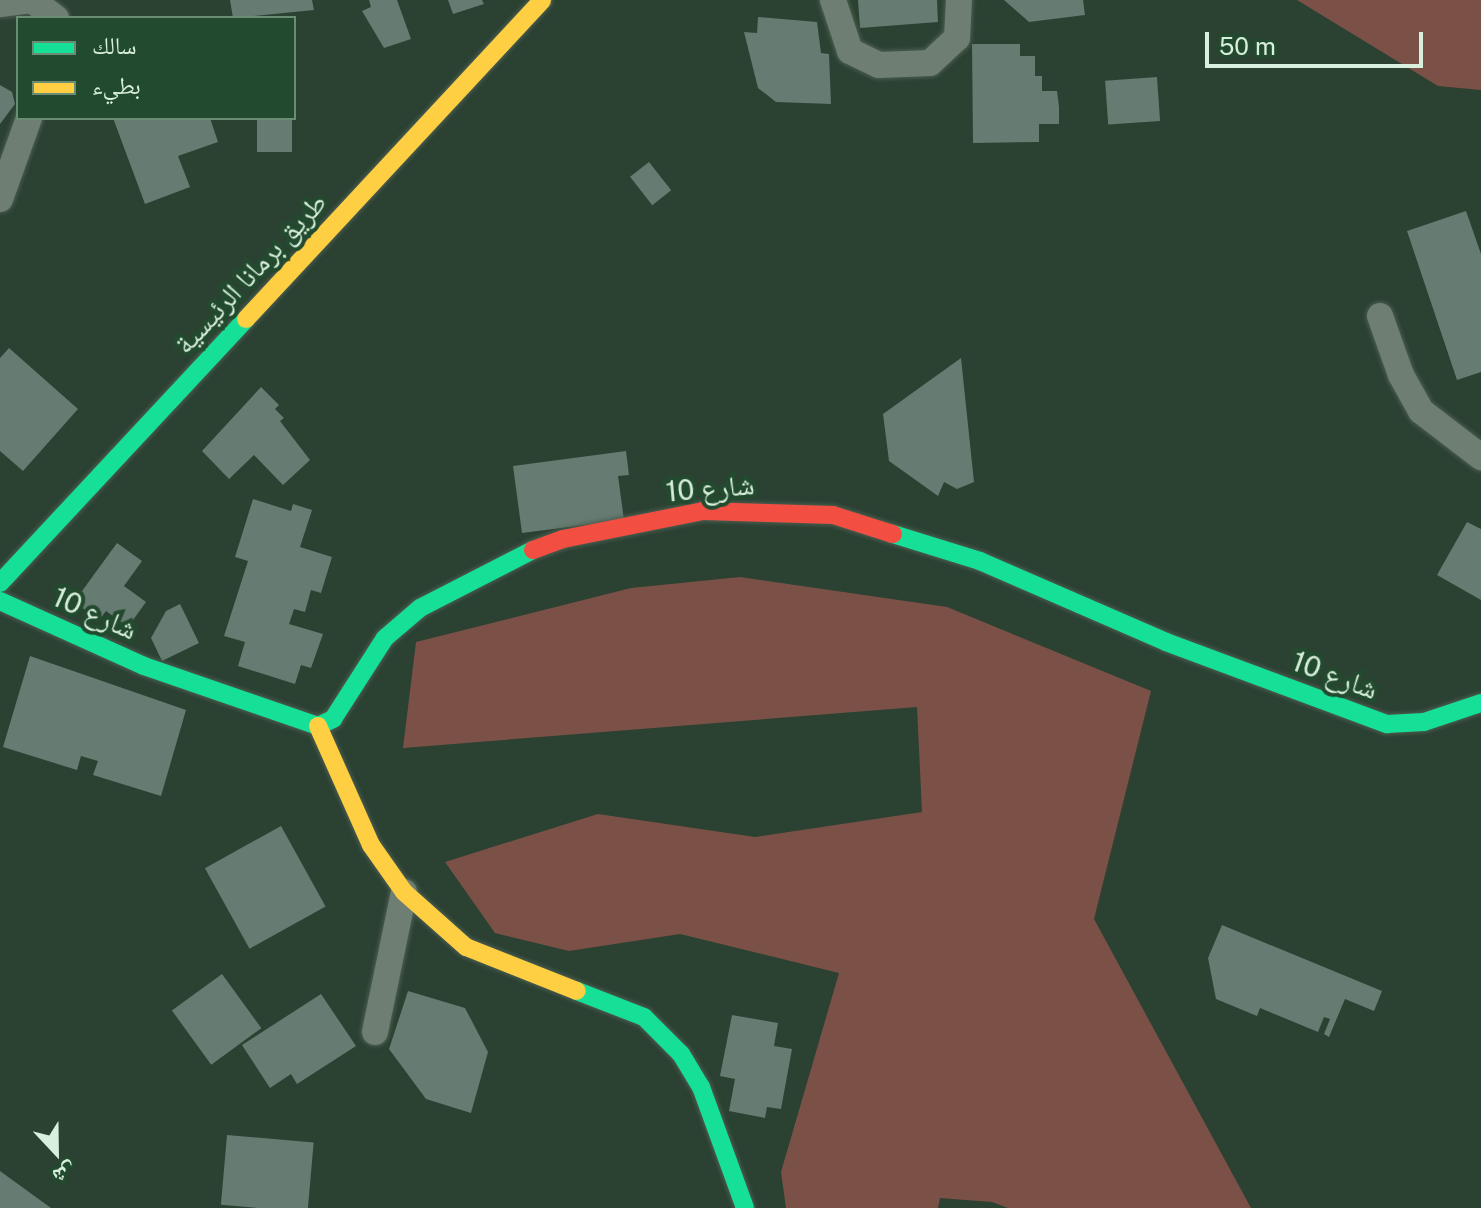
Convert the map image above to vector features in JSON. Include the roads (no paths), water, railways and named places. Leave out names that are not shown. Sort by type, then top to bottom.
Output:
[{"type":"street","points":[[0,4],[32,0],[54,9]]},
{"type":"street","name":"طريق برمانا الرئيسية","points":[[0,583],[542,0]]},
{"type":"street","points":[[833,0],[850,51],[879,65],[930,63],[957,38],[959,0]]},
{"type":"street","points":[[0,199],[28,120]]},
{"type":"street","points":[[1380,316],[1401,375],[1421,411],[1481,457]]},
{"type":"street","name":"شارع 10","points":[[0,601],[144,666],[318,726],[345,704],[385,638],[455,586],[563,539],[703,511],[833,515],[980,561],[1166,642],[1387,724],[1424,722],[1481,703]]},
{"type":"street","points":[[318,726],[371,845],[404,892],[466,947],[644,1017],[681,1054],[701,1087],[745,1208]]},
{"type":"street","points":[[375,1032],[404,892]]}]
